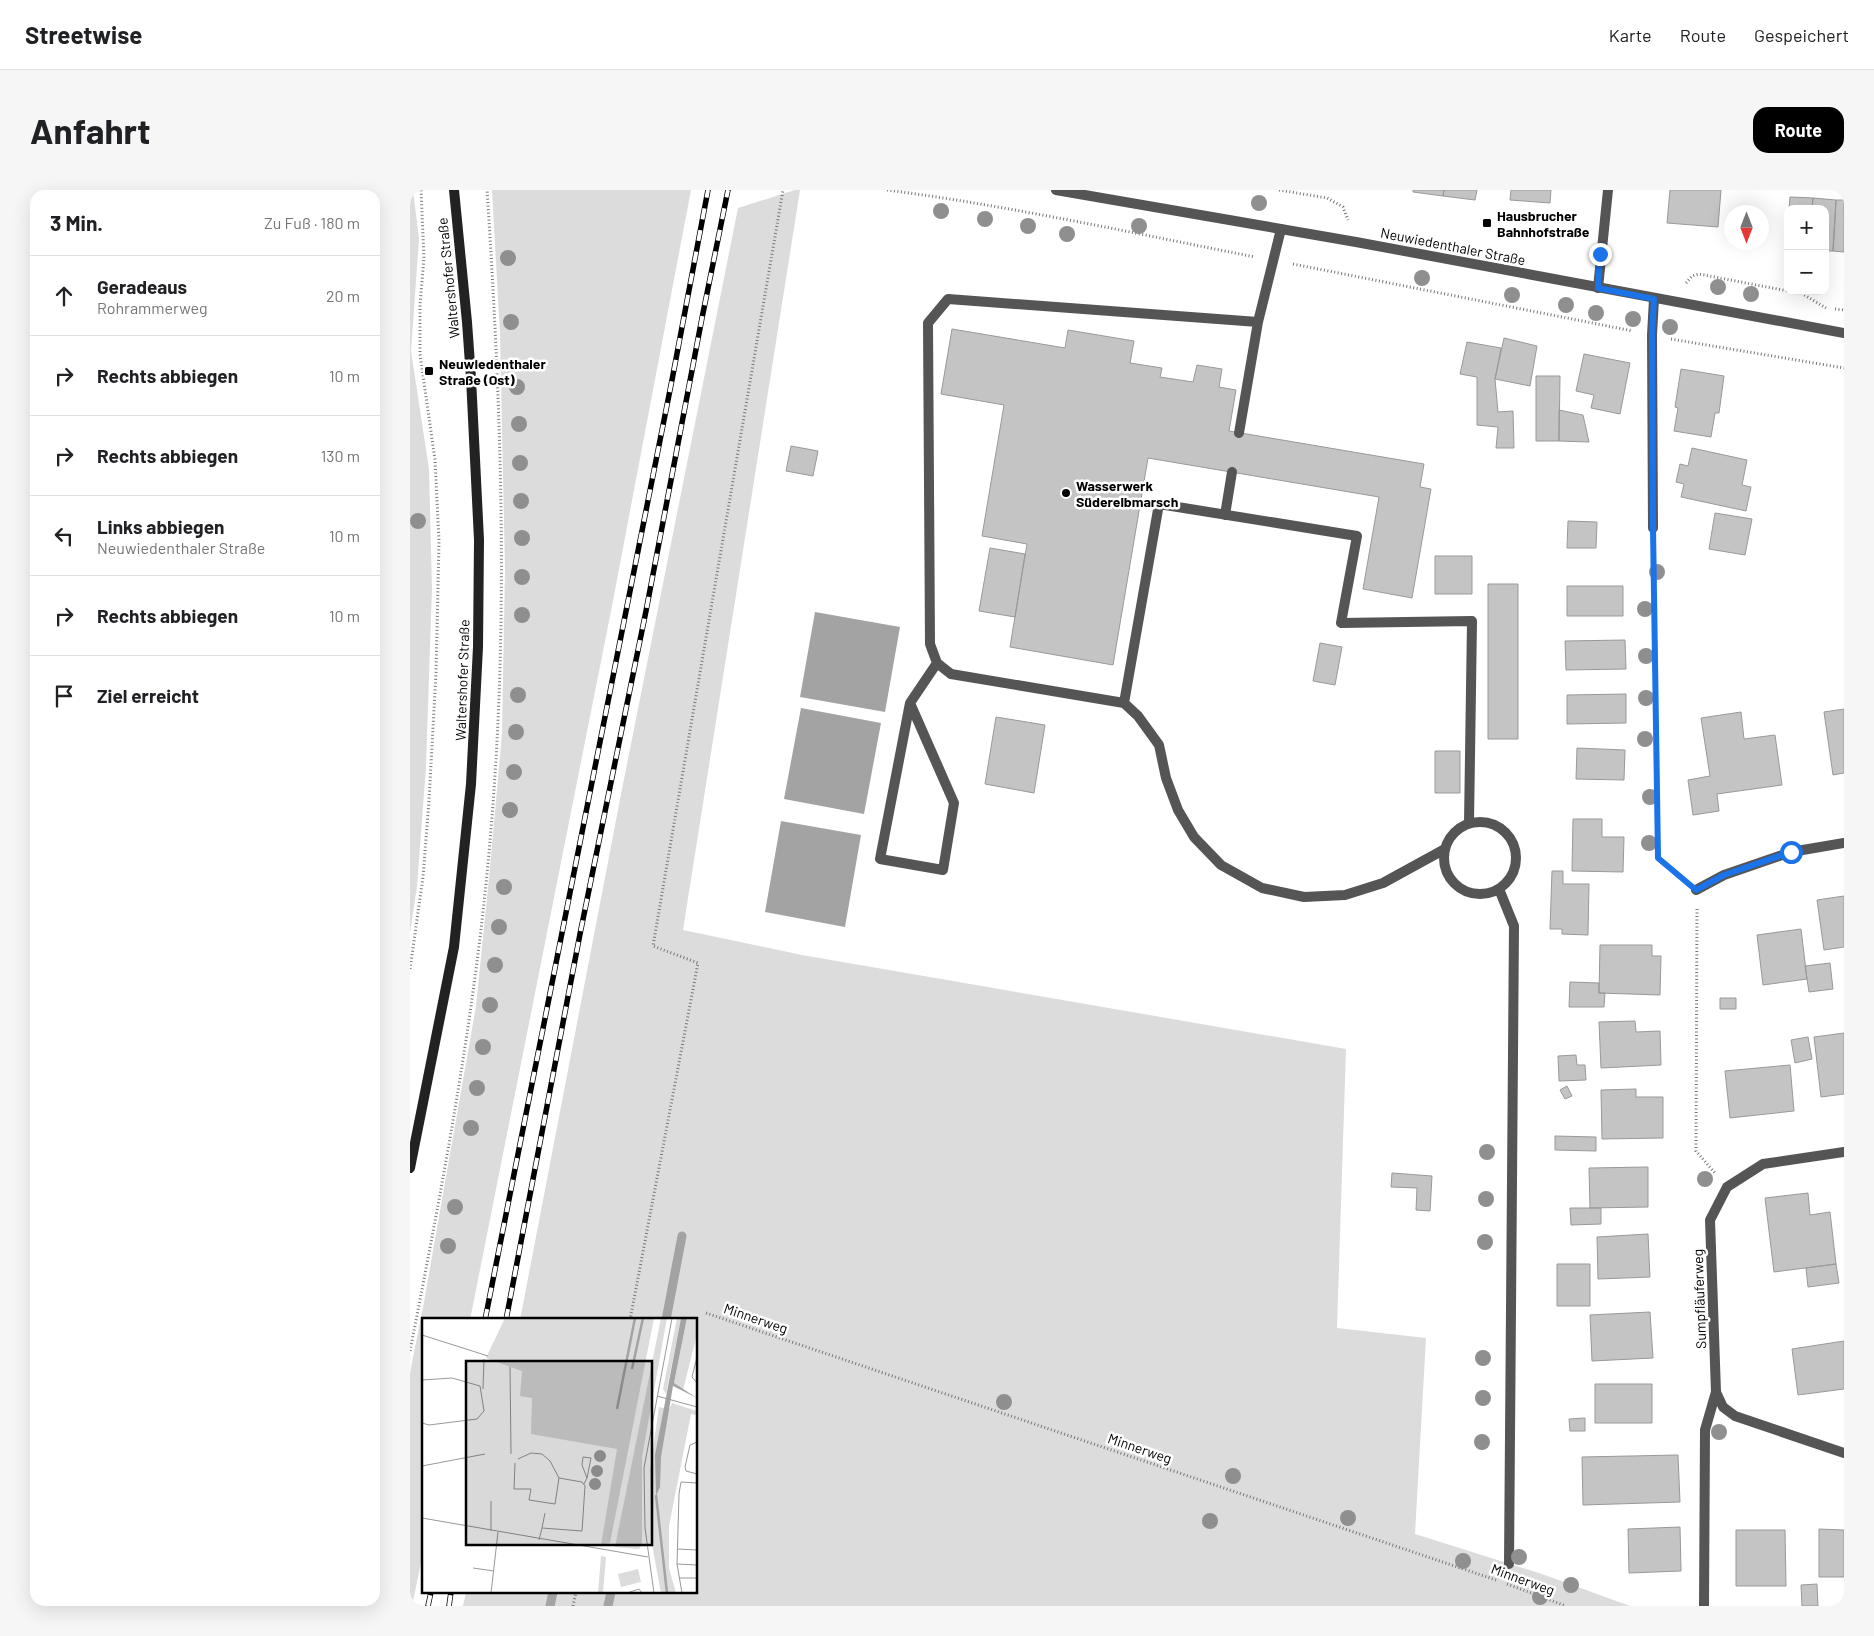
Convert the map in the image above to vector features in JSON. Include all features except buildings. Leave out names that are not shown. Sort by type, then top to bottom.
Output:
[{"type":"main road","name":"Waltershofer Straße","points":[[410,1168],[454,947],[471,784],[478,647],[479,540],[472,397],[467,322],[454,190]]},
{"type":"street","name":"Neuwiedenthaler Straße","points":[[1056,190],[1356,242],[1844,333]]},
{"type":"street","points":[[1598,288],[1608,190]]},
{"type":"street","points":[[1239,433],[1258,322],[1281,229]]},
{"type":"street","points":[[1258,322],[948,299],[928,323],[930,644],[937,663],[951,674],[1124,703],[1138,716],[1159,745],[1166,778],[1178,810],[1194,837],[1221,865],[1262,888],[1304,897],[1345,895],[1383,883],[1445,849]]},
{"type":"street","points":[[1653,528],[1652,335],[1654,299]]},
{"type":"street","points":[[1225,515],[1232,472]]},
{"type":"street","points":[[1124,703],[1159,504],[1357,536],[1341,623],[1472,621],[1468,823]]},
{"type":"street","points":[[910,703],[954,803],[943,870],[880,859],[910,703],[937,663]]},
{"type":"street","points":[[1468,823],[1489,823],[1502,829],[1512,840],[1516,853],[1516,867],[1509,880],[1499,889],[1485,894],[1471,894],[1458,887],[1448,876],[1444,863],[1445,849],[1451,836],[1468,823]]},
{"type":"street","points":[[1696,890],[1724,875],[1791,852],[1844,843]]},
{"type":"street","points":[[1499,889],[1514,926],[1509,1564]]},
{"type":"street","points":[[1727,1187],[1763,1164],[1844,1152]]},
{"type":"street","name":"Sumpfläuferweg","points":[[1716,1392],[1710,1220],[1727,1187]]},
{"type":"street","points":[[1716,1392],[1723,1407],[1735,1416],[1844,1454]]},
{"type":"street","points":[[1704,1606],[1705,1430],[1716,1392]]},
{"type":"path","points":[[410,969],[423,876],[430,800],[439,550],[435,460],[420,354],[420,305],[424,258],[421,190]]},
{"type":"path","points":[[630,1318],[698,963],[653,946],[783,190]]},
{"type":"path","points":[[887,190],[932,196],[1092,225],[1652,335],[1844,368]]},
{"type":"path","points":[[1279,190],[1327,198],[1344,207],[1356,242]]},
{"type":"path","points":[[1678,303],[1685,285],[1692,276],[1699,274],[1784,290]]},
{"type":"path","points":[[1804,295],[1824,307],[1844,310]]},
{"type":"path","points":[[1653,528],[1658,858],[1696,890],[1696,1151],[1727,1187]]},
{"type":"path","name":"Minnerweg","points":[[706,1313],[1498,1581],[1566,1606]]},
{"type":"shaded area","points":[[410,190],[413,190],[419,239],[411,351],[429,469],[432,588],[426,767],[417,886],[410,933]]},
{"type":"shaded area","points":[[492,190],[691,190],[612,606],[470,1318],[422,1318],[422,1558],[412,1606],[410,1606],[410,1373],[476,1006],[502,733],[505,570],[500,334]]},
{"type":"shaded area","points":[[800,190],[683,930],[802,955],[1346,1049],[1337,1328],[1426,1338],[1415,1534],[1542,1574],[1630,1606],[463,1606],[466,1594],[698,1594],[698,1318],[520,1318],[622,789],[738,208]]},
{"type":"shaded area","points":[[815,612],[900,627],[885,712],[800,697]]},
{"type":"shaded area","points":[[801,708],[881,723],[864,814],[784,799]]},
{"type":"shaded area","points":[[781,821],[861,835],[845,927],[765,912]]},
{"type":"waterway","points":[[666,1318],[682,1236]]},
{"type":"waterway","points":[[550,1606],[553,1594]]},
{"type":"waterway","points":[[608,1606],[611,1594]]},
{"type":"railway","points":[[485,1318],[708,190]]},
{"type":"railway","points":[[506,1318],[580,934],[646,611],[728,190]]},
{"type":"railway","points":[[428,1606],[431,1594]]},
{"type":"railway","points":[[449,1606],[451,1594]]},
{"type":"place","name":"Hausbrucher Bahnhofstraße","points":[[1487,223]]},
{"type":"place","name":"Neuwiedenthaler Straße (Ost)","points":[[429,371]]},
{"type":"place","name":"Wasserwerk Süderelbmarsch","points":[[1066,493]]},
{"type":"route","points":[[1600,254],[1598,288],[1654,299],[1652,335],[1653,528],[1658,858],[1696,890],[1724,875],[1791,852]]}]
